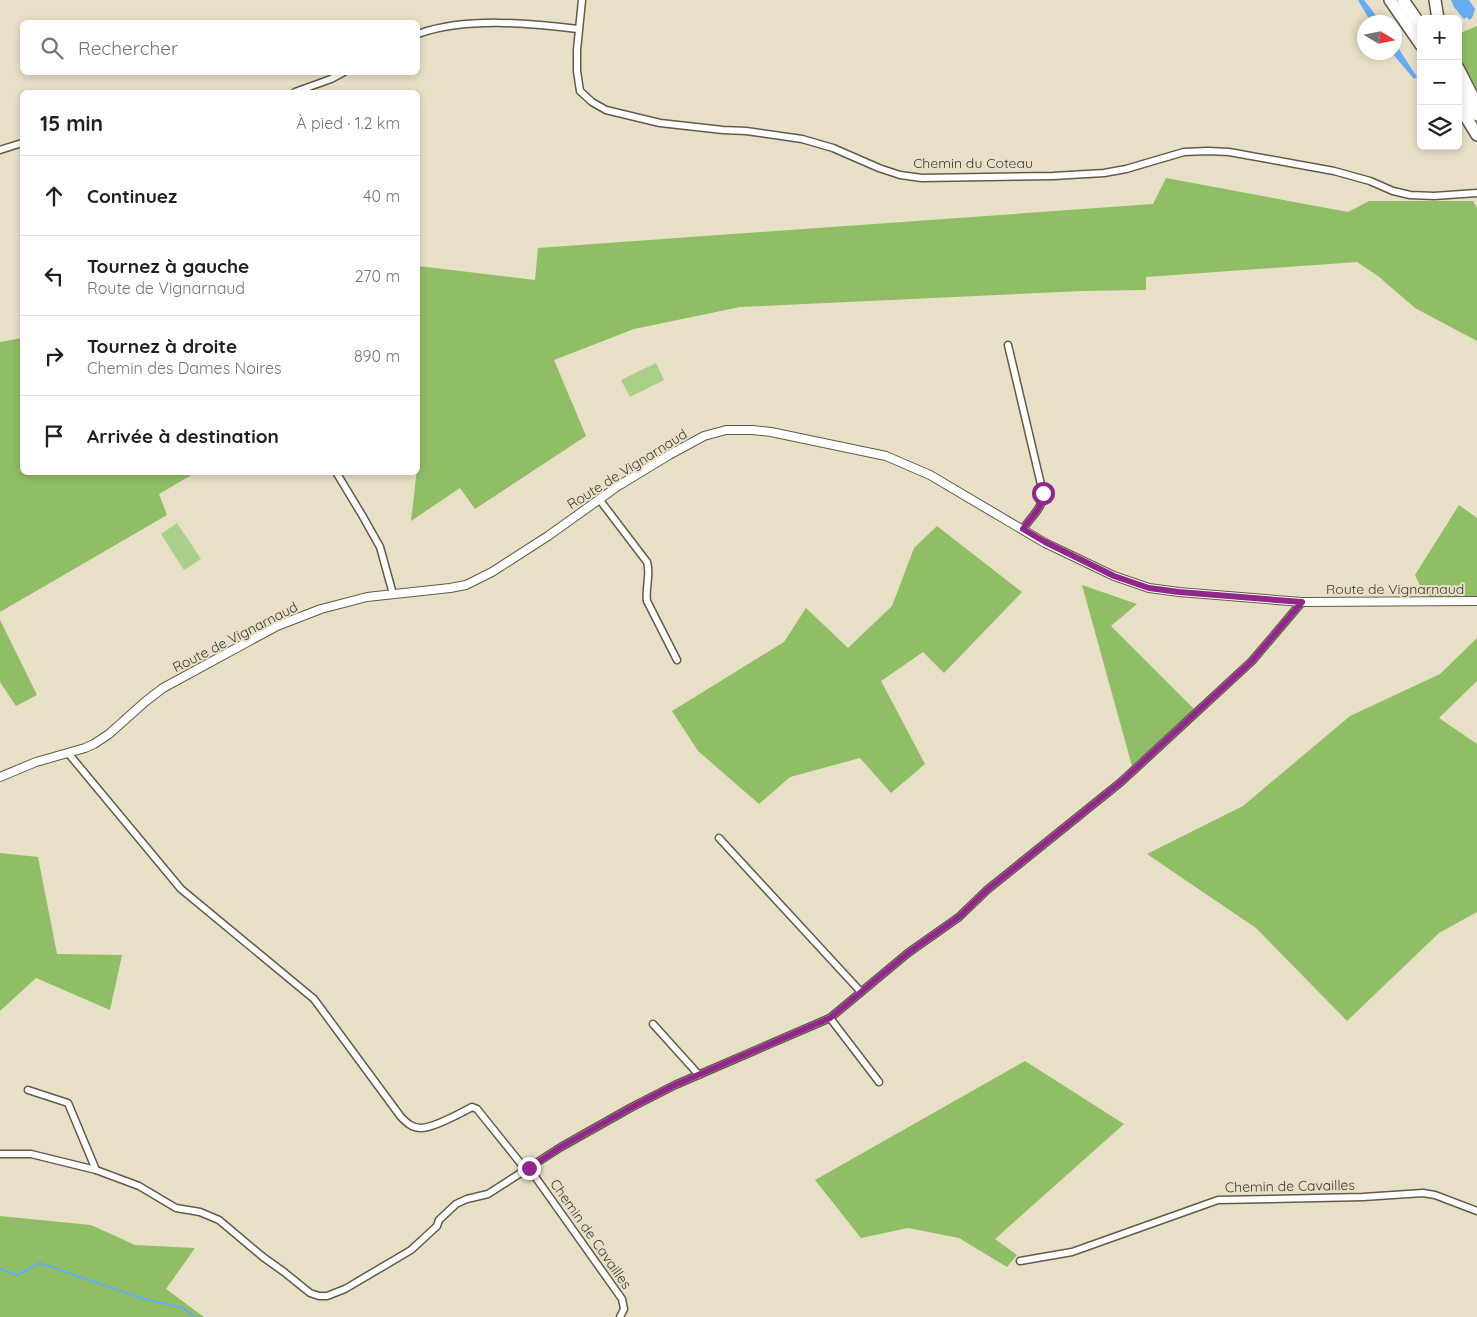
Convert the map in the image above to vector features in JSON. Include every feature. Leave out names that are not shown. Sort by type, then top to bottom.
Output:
[{"type":"highway","points":[[1390,0],[1417,39]]},
{"type":"highway","points":[[1403,0],[1417,20]]},
{"type":"highway","points":[[1435,0],[1437,15]]},
{"type":"highway","points":[[1462,76],[1477,105]]},
{"type":"highway","points":[[1462,91],[1477,115]]},
{"type":"highway","points":[[1459,105],[1477,135]]},
{"type":"street","points":[[420,33],[447,26],[474,24],[543,25],[578,29],[582,0]]},
{"type":"street","name":"Chemin du Coteau","points":[[578,29],[577,71],[580,91],[592,102],[606,110],[660,123],[746,131],[802,139],[833,148],[900,175],[922,178],[1053,176],[1104,173],[1184,152],[1208,151],[1229,152],[1334,171],[1410,195],[1434,196],[1477,193]]},
{"type":"street","points":[[301,90],[339,75]]},
{"type":"street","points":[[0,150],[20,144]]},
{"type":"street","points":[[1008,345],[1044,499],[1023,529]]},
{"type":"street","name":"Route de Vignarnaud","points":[[0,777],[36,762],[86,748],[102,739],[163,688],[277,626],[321,609],[367,597],[466,585],[492,572],[548,536],[599,499],[669,455],[704,436],[726,430],[752,430],[886,456],[930,475],[1045,542],[1114,576],[1149,588],[1302,602],[1477,601]]},
{"type":"street","points":[[338,475],[380,547],[393,594]]},
{"type":"street","points":[[599,499],[647,562],[649,571],[647,601],[677,660]]},
{"type":"street","points":[[0,1154],[31,1154],[96,1170],[139,1186],[176,1208],[200,1212],[219,1220],[262,1257],[310,1293],[327,1296],[345,1290],[411,1250],[456,1204],[488,1194],[561,1147],[675,1085],[830,1018],[908,953],[959,917],[987,890],[1121,782],[1252,661],[1302,602]]},
{"type":"street","name":"Chemin de Cavailles","points":[[68,753],[181,889],[314,999],[408,1124],[422,1128],[472,1107],[477,1109],[527,1169],[622,1299],[624,1309],[620,1317]]},
{"type":"street","points":[[719,838],[860,992]]},
{"type":"street","points":[[830,1018],[879,1082]]},
{"type":"street","points":[[652,1024],[699,1074]]},
{"type":"street","points":[[28,1090],[68,1103],[96,1170]]},
{"type":"street","name":"Chemin de Cavailles","points":[[1020,1261],[1072,1252],[1218,1200],[1363,1197],[1423,1193],[1435,1195],[1477,1211]]},
{"type":"green space","points":[[1477,26],[1477,89],[1462,62],[1462,32]]},
{"type":"green space","points":[[1166,178],[1348,212],[1369,201],[1473,201],[1477,208],[1477,341],[1415,308],[1378,276],[1357,262],[1146,277],[1146,290],[1082,291],[740,307],[634,329],[554,360],[586,436],[475,509],[460,488],[411,521],[416,475],[420,475],[420,266],[535,280],[538,248],[1153,204]]},
{"type":"green space","points":[[20,338],[20,475],[192,475],[159,494],[167,515],[0,612],[0,342]]},
{"type":"green space","points":[[656,363],[664,380],[630,397],[621,380]]},
{"type":"green space","points":[[1459,505],[1477,518],[1477,596],[1440,598],[1425,596],[1415,575]]},
{"type":"green space","points":[[177,523],[201,559],[184,570],[161,534]]},
{"type":"green space","points":[[937,526],[1022,592],[944,673],[923,652],[881,681],[925,764],[891,793],[860,758],[790,777],[759,804],[698,751],[672,711],[784,642],[806,608],[848,648],[892,606],[914,548]]},
{"type":"green space","points":[[1082,585],[1137,604],[1111,626],[1194,709],[1132,766]]},
{"type":"green space","points":[[0,620],[37,695],[16,706],[0,682]]},
{"type":"green space","points":[[1477,638],[1477,681],[1439,718],[1477,744],[1477,912],[1439,933],[1347,1021],[1256,928],[1147,854],[1243,806],[1350,716],[1440,674]]},
{"type":"green space","points":[[0,853],[38,857],[57,954],[122,955],[110,1010],[36,978],[0,1011]]},
{"type":"green space","points":[[1025,1061],[1124,1124],[995,1239],[1017,1255],[1007,1267],[959,1238],[908,1228],[861,1238],[815,1180]]},
{"type":"green space","points":[[0,1216],[91,1225],[135,1245],[195,1248],[166,1289],[204,1317],[0,1317]]},
{"type":"water","points":[[1358,0],[1364,0],[1376,15],[1367,15]]},
{"type":"water","points":[[1451,0],[1469,0],[1475,9],[1472,18],[1469,20],[1467,17],[1464,19]]},
{"type":"water","points":[[1402,54],[1417,77],[1414,79],[1398,60],[1402,60]]},
{"type":"waterway","points":[[0,1269],[17,1275],[40,1263],[141,1298],[183,1308],[195,1317]]},
{"type":"route","points":[[529,1168],[561,1147],[675,1085],[830,1018],[908,953],[959,917],[987,890],[1121,782],[1252,661],[1302,602],[1149,588],[1114,576],[1023,529],[1041,505],[1044,499],[1043,493]]}]
